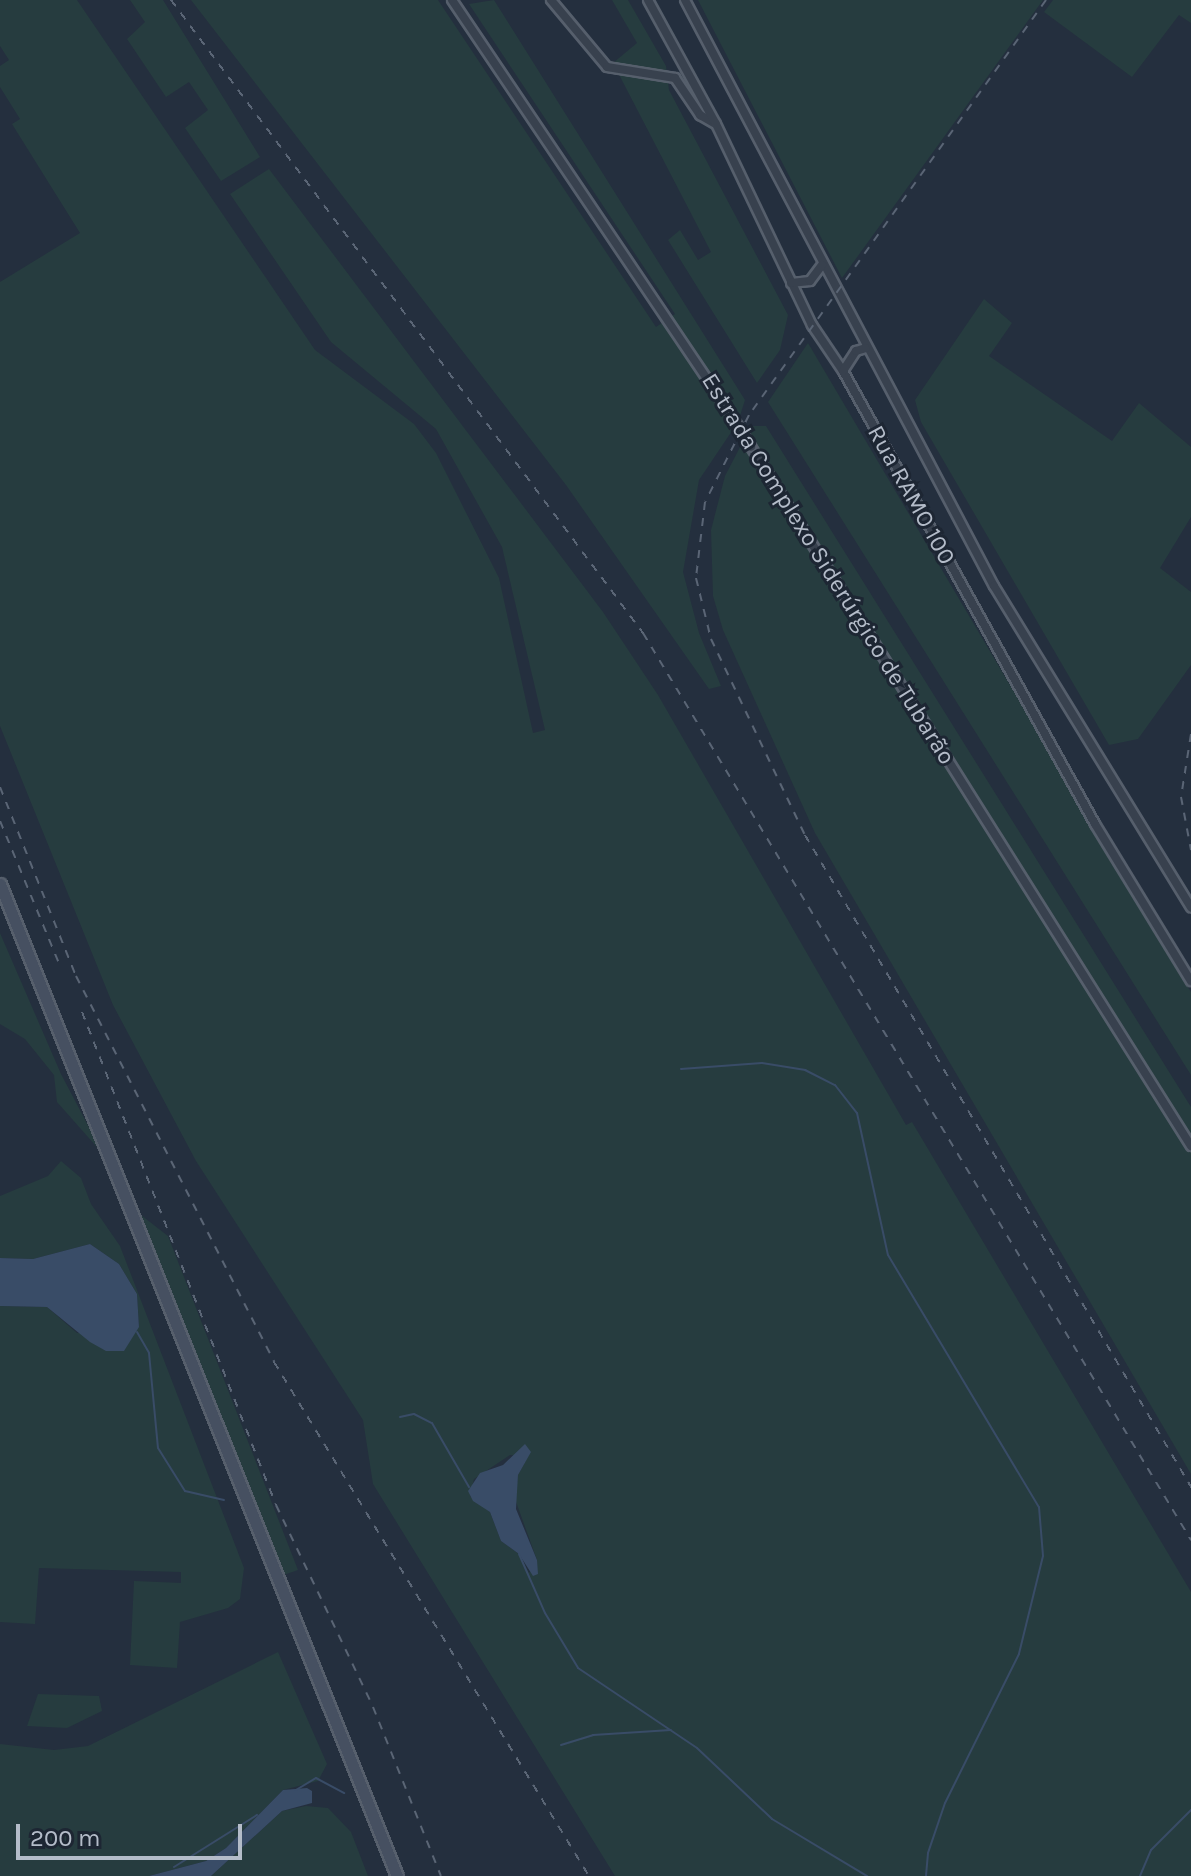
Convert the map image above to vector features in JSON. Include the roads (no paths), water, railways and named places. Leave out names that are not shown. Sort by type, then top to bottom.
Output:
[{"type":"street","name":"Estrada Complexo Siderúrgico de Tubarão","points":[[452,0],[732,416],[1191,1146]]},
{"type":"street","points":[[551,0],[607,67],[675,78],[700,115],[716,124]]},
{"type":"street","name":"Rua RAMO 100","points":[[648,0],[716,124],[791,283],[843,371],[1049,744],[1191,981]]},
{"type":"street","name":"Rua RAMO 100","points":[[685,0],[822,265],[994,586],[1191,907]]},
{"type":"street","points":[[791,283],[810,281],[822,265]]},
{"type":"street","points":[[843,371],[856,351],[866,348]]},
{"type":"street","points":[[0,884],[397,1876]]},
{"type":"water","points":[[90,1244],[119,1264],[137,1294],[139,1327],[124,1351],[106,1351],[90,1342],[47,1307],[0,1306],[0,1258],[33,1259]]},
{"type":"water","points":[[525,1444],[531,1452],[518,1475],[516,1509],[537,1560],[538,1574],[533,1576],[519,1554],[501,1541],[490,1512],[473,1501],[468,1491],[480,1473],[503,1465]]},
{"type":"water","points":[[307,1788],[312,1791],[312,1803],[282,1811],[211,1876],[149,1876],[206,1861],[226,1848],[283,1790]]},
{"type":"waterway","points":[[681,1069],[762,1063],[805,1070],[835,1085],[857,1113],[888,1255],[1039,1507],[1043,1556],[1019,1654],[945,1803],[928,1853],[926,1876]]},
{"type":"waterway","points":[[137,1332],[149,1353],[158,1448],[185,1491],[224,1500]]},
{"type":"waterway","points":[[400,1417],[414,1414],[432,1423],[469,1487]]},
{"type":"waterway","points":[[519,1554],[545,1613],[578,1668],[697,1748],[772,1819],[867,1876]]},
{"type":"waterway","points":[[561,1745],[593,1735],[671,1730]]},
{"type":"waterway","points":[[296,1790],[316,1778],[344,1793]]},
{"type":"waterway","points":[[1140,1876],[1151,1850],[1191,1810]]},
{"type":"waterway","points":[[174,1867],[257,1815]]},
{"type":"railway","points":[[171,0],[643,633],[1191,1540]]},
{"type":"railway","points":[[1046,0],[749,415],[705,502],[696,578],[711,639],[805,835],[1191,1487]]},
{"type":"railway","points":[[1191,734],[1181,797],[1191,850]]},
{"type":"railway","points":[[0,787],[76,976],[274,1362],[589,1876]]},
{"type":"railway","points":[[0,821],[58,961]]},
{"type":"railway","points":[[82,1012],[276,1505],[373,1707],[441,1876]]}]
